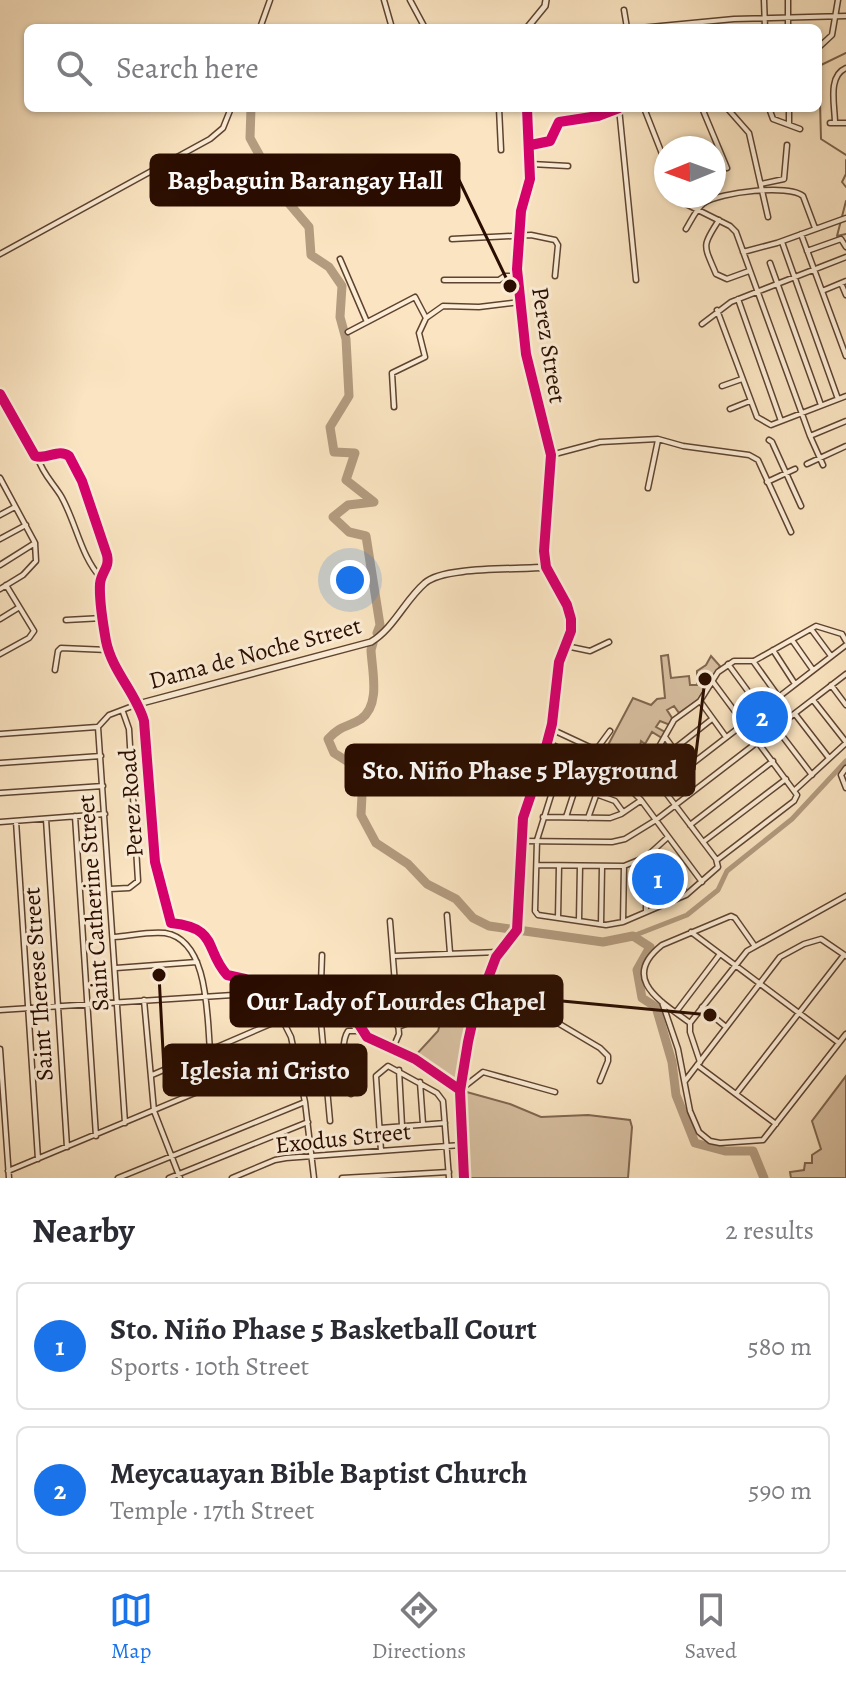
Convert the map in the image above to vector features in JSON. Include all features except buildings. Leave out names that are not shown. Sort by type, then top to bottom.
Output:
[{"type":"street","points":[[261,24],[270,0]]},
{"type":"street","points":[[384,0],[391,24]]},
{"type":"street","points":[[410,0],[423,24]]},
{"type":"street","points":[[530,24],[545,6],[546,0]]},
{"type":"street","points":[[764,0],[765,24]]},
{"type":"street","points":[[788,0],[788,24]]},
{"type":"street","points":[[822,43],[832,35],[838,0]]},
{"type":"street","points":[[624,10],[626,24]]},
{"type":"street","points":[[685,24],[765,17],[846,16]]},
{"type":"street","points":[[846,68],[838,72],[834,79],[832,123],[846,123]]},
{"type":"street","points":[[0,254],[210,139],[223,128],[229,112]]},
{"type":"street","points":[[499,112],[501,150]]},
{"type":"street","name":"Perez Street","points":[[527,112],[531,164],[521,211],[518,276],[525,351],[551,455],[544,551],[546,567]]},
{"type":"street","points":[[531,145],[550,141],[559,122],[608,112]]},
{"type":"street","points":[[619,112],[636,280]]},
{"type":"street","points":[[646,112],[655,136]]},
{"type":"street","points":[[704,112],[727,168]]},
{"type":"street","points":[[731,112],[749,133],[768,217]]},
{"type":"street","points":[[770,112],[779,123],[789,123],[800,129]]},
{"type":"street","points":[[789,112],[789,123]]},
{"type":"street","points":[[761,184],[784,179],[787,145]]},
{"type":"street","points":[[531,164],[568,166]]},
{"type":"street","points":[[686,229],[703,204],[725,194],[787,190],[798,192],[806,200],[815,228]]},
{"type":"street","points":[[693,208],[734,229],[823,465]]},
{"type":"street","points":[[743,252],[782,242],[843,219]]},
{"type":"street","points":[[719,220],[706,239],[705,247],[716,274],[727,279],[749,271]]},
{"type":"street","points":[[801,234],[846,356]]},
{"type":"street","points":[[452,239],[531,235],[557,241],[555,276]]},
{"type":"street","points":[[807,251],[841,239],[846,247]]},
{"type":"street","points":[[782,242],[838,399]]},
{"type":"street","points":[[702,324],[717,310],[738,299],[846,257]]},
{"type":"street","points":[[340,259],[367,322]]},
{"type":"street","points":[[770,263],[821,405]]},
{"type":"street","points":[[444,280],[499,280],[518,276]]},
{"type":"street","points":[[822,291],[844,282],[846,295]]},
{"type":"street","points":[[348,332],[415,297],[426,318]]},
{"type":"street","points":[[738,299],[781,421]]},
{"type":"street","points":[[394,407],[392,373],[425,357],[419,333],[426,318],[443,306],[479,307],[520,302]]},
{"type":"street","points":[[717,310],[757,417],[771,425],[846,396]]},
{"type":"street","points":[[722,386],[743,379]]},
{"type":"street","points":[[0,394],[31,451],[66,504],[94,569],[101,578]]},
{"type":"street","points":[[730,409],[751,400]]},
{"type":"street","points":[[810,436],[846,421]]},
{"type":"street","points":[[648,488],[658,439]]},
{"type":"street","points":[[551,455],[600,442],[658,439],[683,446],[749,455],[758,460],[791,532]]},
{"type":"street","points":[[769,440],[801,506]]},
{"type":"street","points":[[807,464],[846,446]]},
{"type":"street","name":"Perez Road","points":[[38,458],[63,452],[73,462],[108,559],[108,567],[101,578],[108,650],[138,704],[146,731],[155,862],[171,923],[186,923],[206,936],[224,972],[285,997],[355,1018],[367,1037],[415,1059],[460,1090]]},
{"type":"street","points":[[767,482],[795,469]]},
{"type":"street","points":[[0,478],[35,543],[36,561],[23,575],[0,589]]},
{"type":"street","points":[[0,492],[6,489]]},
{"type":"street","points":[[0,515],[15,507]]},
{"type":"street","points":[[0,539],[26,525]]},
{"type":"street","points":[[0,565],[35,543]]},
{"type":"street","points":[[464,1178],[460,1090],[468,1042],[499,952],[517,930],[523,818],[551,729],[559,662],[571,631],[571,619],[546,567]]},
{"type":"street","name":"Dama de Noche Street","points":[[138,704],[363,645],[383,633],[422,585],[439,574],[546,567]]},
{"type":"street","points":[[0,654],[29,638],[34,631],[6,585]]},
{"type":"street","points":[[0,619],[19,607]]},
{"type":"street","points":[[66,620],[103,618]]},
{"type":"street","points":[[647,768],[674,720],[700,701],[718,672],[728,664],[753,661],[816,626],[842,634],[846,643],[831,656],[662,787]]},
{"type":"street","points":[[811,629],[831,656]]},
{"type":"street","points":[[792,640],[813,670]]},
{"type":"street","points":[[566,646],[590,651],[609,642]]},
{"type":"street","points":[[55,670],[61,648],[108,650]]},
{"type":"street","points":[[773,650],[795,684]]},
{"type":"street","points":[[753,661],[778,696]]},
{"type":"street","points":[[728,664],[761,709]]},
{"type":"street","points":[[522,841],[612,842],[625,839],[656,820],[846,674]]},
{"type":"street","points":[[713,682],[796,792]]},
{"type":"street","points":[[831,685],[846,705]]},
{"type":"street","points":[[717,860],[794,801],[796,792],[846,742],[813,700]]},
{"type":"street","points":[[700,701],[726,737]]},
{"type":"street","points":[[0,734],[98,727],[109,715],[138,704]]},
{"type":"street","points":[[110,889],[129,888],[138,881],[129,729],[123,711]]},
{"type":"street","points":[[795,714],[829,758]]},
{"type":"street","points":[[674,749],[712,719]]},
{"type":"street","name":"Saint Catherine Street","points":[[98,727],[125,1123]]},
{"type":"street","points":[[777,728],[812,775]]},
{"type":"street","points":[[551,729],[593,750],[599,748],[610,731]]},
{"type":"street","points":[[665,737],[687,767]]},
{"type":"street","points":[[555,746],[618,781],[641,800],[702,882]]},
{"type":"street","points":[[565,751],[537,841],[535,911],[540,916],[601,924],[623,922],[686,895],[718,867],[717,860],[647,768],[630,761],[618,781]]},
{"type":"street","points":[[0,763],[101,756]]},
{"type":"street","points":[[690,825],[773,761]]},
{"type":"street","points":[[566,817],[584,762]]},
{"type":"street","points":[[846,768],[841,775],[846,788]]},
{"type":"street","points":[[588,818],[604,773]]},
{"type":"street","points":[[703,842],[786,779]]},
{"type":"street","points":[[0,793],[103,786]]},
{"type":"street","points":[[596,794],[615,801],[623,813]]},
{"type":"street","points":[[543,817],[610,818],[641,800]]},
{"type":"street","points":[[0,822],[105,814]]},
{"type":"street","points":[[75,816],[96,1136]]},
{"type":"street","name":"Saint Therese Street","points":[[46,819],[67,1147]]},
{"type":"street","points":[[16,821],[38,1159]]},
{"type":"street","points":[[537,865],[624,866],[646,857],[668,837]]},
{"type":"street","points":[[646,857],[646,912]]},
{"type":"street","points":[[558,918],[559,866]]},
{"type":"street","points":[[579,920],[580,866]]},
{"type":"street","points":[[601,924],[602,866]]},
{"type":"street","points":[[623,922],[624,866]]},
{"type":"street","points":[[776,1124],[699,1063],[690,1023],[734,965],[754,945],[846,896]]},
{"type":"street","points":[[447,915],[450,953]]},
{"type":"street","points":[[690,1023],[646,987],[646,967],[658,948],[732,916],[754,945]]},
{"type":"street","points":[[390,921],[398,1027],[398,1041],[393,1048]]},
{"type":"street","points":[[691,932],[839,1043]]},
{"type":"street","points":[[114,937],[169,934],[184,943],[199,962],[210,1050]]},
{"type":"street","points":[[683,1083],[783,954],[814,939],[824,940],[845,956],[736,1094]]},
{"type":"street","points":[[393,956],[499,952]]},
{"type":"street","points":[[676,1012],[720,954]]},
{"type":"street","points":[[322,955],[320,1008],[330,1121]]},
{"type":"street","points":[[116,968],[199,962]]},
{"type":"street","points":[[233,995],[237,977]]},
{"type":"street","points":[[0,1010],[204,995],[233,995],[270,1010],[282,1019],[291,1037],[305,1102],[314,1178]]},
{"type":"street","points":[[478,1007],[504,997],[514,997],[575,1032],[608,1056],[600,1081]]},
{"type":"street","points":[[144,1000],[154,1111],[180,1176]]},
{"type":"street","points":[[662,1002],[678,1049],[683,1083],[696,1125],[710,1141],[726,1144],[760,1141],[846,1034]]},
{"type":"street","points":[[702,1007],[726,1027]]},
{"type":"street","points":[[398,1027],[442,1010]]},
{"type":"street","points":[[152,1075],[282,1019]]},
{"type":"street","points":[[351,1094],[345,1035],[348,1031],[363,1031]]},
{"type":"street","points":[[0,1049],[9,1178]]},
{"type":"street","points":[[8,1171],[293,1052]]},
{"type":"street","points":[[342,1178],[449,1175],[440,1096],[388,1066],[376,1076],[381,1151]]},
{"type":"street","points":[[399,1070],[402,1126]]},
{"type":"street","points":[[460,1090],[483,1072],[555,1092]]},
{"type":"street","points":[[420,1082],[423,1125]]},
{"type":"street","points":[[118,1178],[305,1102]]},
{"type":"street","points":[[169,1178],[308,1122]]},
{"type":"street","points":[[380,1128],[445,1123]]},
{"type":"street","name":"Exodus Street","points":[[232,1178],[275,1160],[461,1145]]},
{"type":"shaded area","points":[[668,655],[671,678],[689,676],[690,685],[697,685],[697,671],[706,665],[711,656],[720,666],[698,700],[679,713],[674,706],[667,710],[672,718],[670,725],[660,721],[656,727],[665,732],[662,738],[652,732],[645,744],[641,741],[638,755],[626,748],[620,756],[607,747],[633,698],[651,705],[657,699],[665,698],[661,656]]},
{"type":"shaded area","points":[[665,742],[683,765],[663,784],[651,766]]},
{"type":"shaded area","points":[[659,851],[687,890],[650,907],[648,860]]},
{"type":"shaded area","points":[[448,996],[475,1004],[466,1031],[458,1086],[414,1057],[438,1031]]},
{"type":"shaded area","points":[[846,1076],[846,1178],[791,1178],[790,1172],[804,1170],[805,1163],[812,1163],[812,1155],[821,1149],[812,1121]]},
{"type":"shaded area","points":[[463,1091],[510,1104],[541,1117],[588,1115],[630,1120],[628,1178],[467,1178]]},
{"type":"waterway","points":[[822,65],[846,53]]},
{"type":"waterway","points":[[251,112],[250,138],[266,167],[276,176],[281,194],[309,227],[311,255],[329,267],[342,286],[340,317],[346,339],[349,396],[330,427],[334,452],[355,453],[346,480],[374,502],[348,505],[333,517],[349,532],[366,536],[380,625],[377,633]]},
{"type":"waterway","points":[[820,112],[821,139],[846,155]]},
{"type":"waterway","points":[[846,160],[846,174],[842,182],[846,187]]},
{"type":"waterway","points":[[846,201],[837,236],[846,234]]},
{"type":"waterway","points":[[373,643],[374,687],[371,705],[361,719],[341,728],[328,739],[334,753],[350,763],[362,795],[361,815],[376,843],[408,864],[427,884],[456,899],[473,918],[489,926],[603,942],[633,936],[650,947],[637,970],[642,998],[656,1007],[672,1062],[676,1095],[695,1143],[725,1151],[753,1151],[764,1178]]},
{"type":"waterway","points":[[633,936],[687,915],[718,890],[727,871],[792,819],[846,761]]},
{"type":"cycle path","points":[[464,1178],[460,1091],[468,1042],[474,1015],[496,957],[517,930],[523,818],[552,724],[559,662],[571,631],[567,605],[546,567],[544,551],[551,455],[526,354],[517,269],[521,211],[530,179],[527,112]]},
{"type":"cycle path","points":[[531,145],[550,141],[559,122],[608,112]]},
{"type":"cycle path","points":[[0,394],[35,456],[61,453],[69,456],[82,481],[107,555],[100,584],[105,634],[113,662],[144,721],[155,862],[171,923],[204,935],[227,975],[355,1018],[367,1037],[415,1059],[460,1090]]},
{"type":"place","name":"Bagbaguin Barangay Hall","points":[[510,286]]},
{"type":"place","name":"Sto. Niño Phase 5 Playground","points":[[705,679]]},
{"type":"place","name":"Meycauayan Bible Baptist Church","points":[[762,717]]},
{"type":"place","name":"Sto. Niño Phase 5 Basketball Court","points":[[658,879]]},
{"type":"place","name":"Iglesia ni Cristo","points":[[159,975]]},
{"type":"place","name":"Our Lady of Lourdes Chapel","points":[[710,1015]]}]
